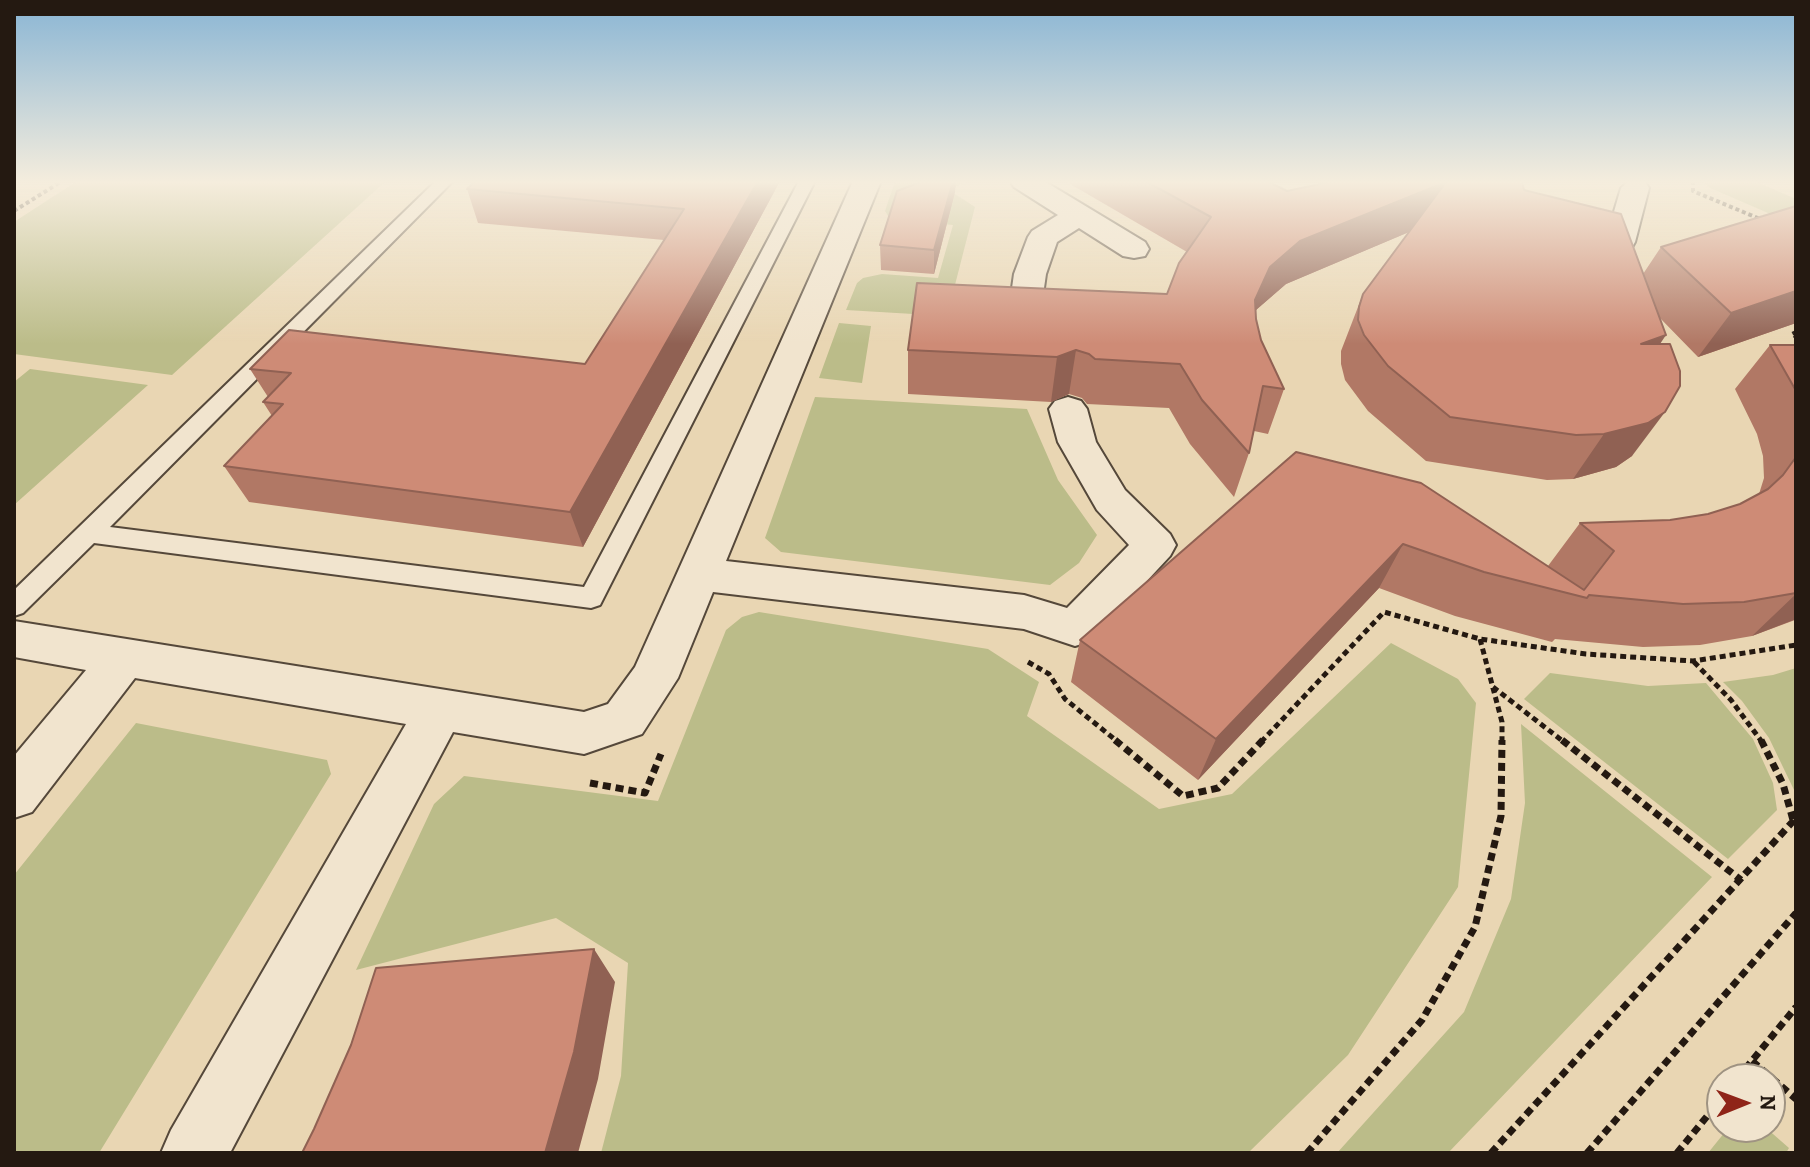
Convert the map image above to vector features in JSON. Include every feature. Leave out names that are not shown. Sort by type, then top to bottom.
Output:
[{"type":"street","points":[[14,639],[584,733],[625,719],[654,678],[844,235]]},
{"type":"street","points":[[1027,295],[1030,274],[1046,235]]},
{"type":"street","points":[[1112,235],[1134,249]]},
{"type":"street","points":[[1620,242],[1622,235]]},
{"type":"street","points":[[699,574],[1024,612],[1075,628],[1155,545],[1111,500],[1077,442],[1068,409]]},
{"type":"street","points":[[14,795],[125,656]]},
{"type":"street","points":[[194,1153],[440,710]]},
{"type":"lane","points":[[14,606],[390,235]]},
{"type":"lane","points":[[89,533],[591,598],[779,235]]},
{"type":"path","points":[[1024,660],[1049,674],[1065,699],[1183,796],[1218,788],[1384,612],[1480,639],[1586,654],[1693,661],[1796,645]]},
{"type":"path","points":[[1307,1153],[1422,1020],[1475,927],[1501,816],[1502,722],[1480,639]]},
{"type":"path","points":[[1491,1153],[1795,819],[1783,784],[1760,739],[1731,700],[1693,661]]},
{"type":"path","points":[[1492,686],[1741,880]]},
{"type":"path","points":[[583,782],[645,793],[663,751]]},
{"type":"path","points":[[1587,1153],[1796,913]]},
{"type":"path","points":[[1796,1007],[1752,1061],[1796,1099]]},
{"type":"path","points":[[1677,1153],[1706,1118]]},
{"type":"green space","points":[[14,235],[326,235],[172,375],[14,354]]},
{"type":"green space","points":[[950,235],[968,235],[947,316],[846,310],[857,283],[863,278],[882,274],[938,278]]},
{"type":"green space","points":[[839,323],[871,326],[862,383],[819,378]]},
{"type":"green space","points":[[30,369],[148,385],[14,505],[14,382]]},
{"type":"green space","points":[[815,397],[1027,409],[1058,480],[1097,535],[1079,563],[1050,585],[781,552],[765,538]]},
{"type":"green space","points":[[759,612],[988,649],[1039,682],[1027,716],[1159,809],[1232,794],[1391,643],[1458,679],[1476,703],[1458,887],[1348,1055],[1248,1153],[601,1153],[621,1076],[628,963],[556,918],[356,970],[434,804],[464,776],[658,801],[726,630],[742,617]]},
{"type":"green space","points":[[1796,668],[1795,792],[1769,738],[1742,701],[1723,682],[1773,675]]},
{"type":"green space","points":[[1550,673],[1648,686],[1706,683],[1753,739],[1773,783],[1777,810],[1728,859],[1524,699]]},
{"type":"green space","points":[[136,723],[327,760],[331,774],[99,1153],[14,1151],[14,875]]},
{"type":"green space","points":[[1521,724],[1712,877],[1448,1153],[1337,1153],[1464,1012],[1511,899],[1525,803]]},
{"type":"green space","points":[[1716,1143],[1783,1143],[1789,1148],[1786,1153],[1708,1153]]},
{"type":"building","points":[[667,235],[727,235],[570,512],[224,466],[283,404],[263,402],[291,373],[250,369],[289,330],[585,364]]},
{"type":"building","points":[[883,235],[938,235],[934,250],[880,245]]},
{"type":"building","points":[[1198,235],[1314,235],[1300,241],[1270,267],[1255,300],[1261,340],[1284,389],[1263,386],[1249,453],[1202,400],[1180,364],[1095,359],[1076,350],[1057,357],[908,350],[917,283],[1167,294],[1179,263]]},
{"type":"building","points":[[1406,235],[1629,235],[1666,335],[1641,344],[1670,344],[1680,371],[1680,386],[1665,412],[1648,423],[1604,434],[1576,435],[1450,417],[1388,366],[1364,335],[1358,320],[1363,294]]},
{"type":"building","points":[[1699,235],[1796,235],[1796,291],[1731,313],[1661,247]]},
{"type":"building","points":[[1770,345],[1796,345],[1796,393],[1795,389]]},
{"type":"building","points":[[1296,452],[1421,483],[1584,590],[1614,551],[1580,523],[1670,520],[1708,514],[1740,504],[1768,489],[1796,457],[1796,593],[1744,602],[1683,604],[1589,595],[1587,598],[1484,572],[1403,544],[1216,739],[1080,640]]},
{"type":"building","points":[[594,949],[574,1052],[545,1153],[302,1153],[351,1045],[376,968]]}]
